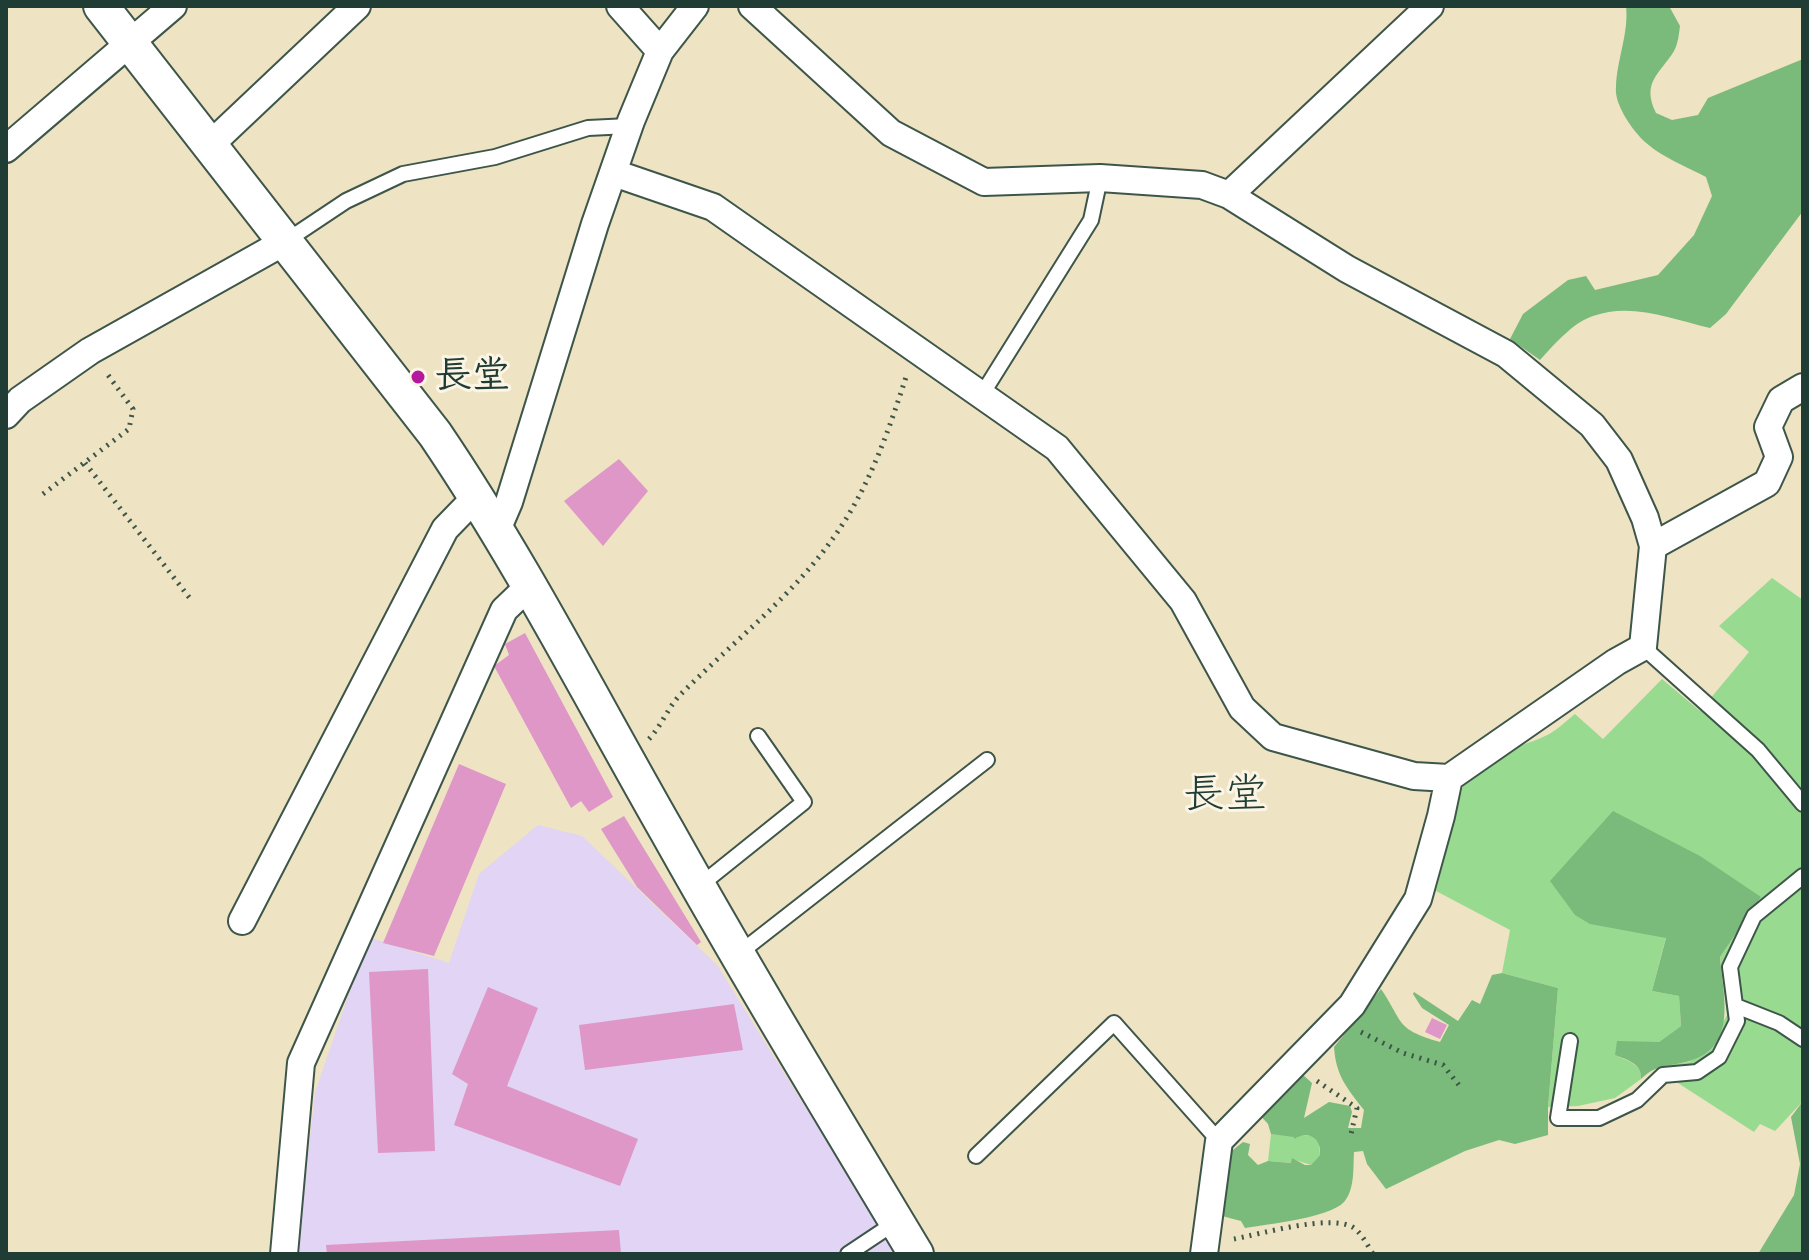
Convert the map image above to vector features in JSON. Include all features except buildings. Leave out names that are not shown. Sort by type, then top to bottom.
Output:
[{"type":"street","points":[[101,6],[435,434],[477,496],[530,585],[736,955],[916,1254]]},
{"type":"street","points":[[6,149],[173,6]]},
{"type":"street","points":[[210,145],[346,13],[357,6]]},
{"type":"street","points":[[620,6],[660,51]]},
{"type":"street","points":[[497,530],[509,502],[595,224],[629,126],[660,51],[695,6]]},
{"type":"street","points":[[614,173],[713,207],[1057,448],[1183,601],[1242,708],[1273,737],[1414,776],[1449,778],[1616,662],[1643,647],[1653,546],[1645,518],[1619,460],[1592,425],[1506,354],[1347,269],[1229,195],[1202,185],[1100,178],[984,182],[891,133],[752,6]]},
{"type":"street","points":[[1229,195],[1430,6]]},
{"type":"street","points":[[6,415],[20,400],[90,351],[286,241]]},
{"type":"street","points":[[1653,546],[1767,483],[1779,457],[1768,427],[1781,400],[1803,387]]},
{"type":"street","points":[[242,921],[445,529],[477,496]]},
{"type":"street","points":[[284,1254],[301,1063],[504,610],[530,585]]},
{"type":"street","points":[[1205,1249],[1219,1141],[1352,1005],[1418,899],[1449,778]]},
{"type":"lane","points":[[286,241],[346,201],[403,174],[495,157],[588,128],[629,126]]},
{"type":"lane","points":[[981,396],[1091,220],[1100,178]]},
{"type":"lane","points":[[1643,647],[1758,750],[1803,804]]},
{"type":"lane","points":[[698,887],[804,802],[758,736]]},
{"type":"lane","points":[[736,955],[987,760]]},
{"type":"lane","points":[[1570,1041],[1558,1118],[1599,1118],[1637,1100],[1663,1075],[1697,1072],[1719,1057],[1737,1021],[1730,967],[1754,916],[1803,876]]},
{"type":"lane","points":[[1736,1006],[1779,1023],[1803,1039]]},
{"type":"lane","points":[[976,1156],[1114,1023],[1219,1141]]},
{"type":"lane","points":[[848,1254],[896,1221]]},
{"type":"path","points":[[627,761],[655,732],[677,698],[805,573],[831,541],[855,504],[886,441],[915,350]]},
{"type":"path","points":[[43,494],[129,429],[133,409],[90,351]]},
{"type":"path","points":[[85,463],[192,601]]},
{"type":"path","points":[[1338,1019],[1403,1053],[1443,1065],[1462,1089]]},
{"type":"path","points":[[1295,1062],[1357,1108],[1351,1134]]},
{"type":"path","points":[[1205,1249],[1323,1223],[1340,1223],[1355,1228],[1373,1254]]},
{"type":"shaded area","points":[[538,825],[582,836],[717,965],[894,1254],[297,1254],[315,1093],[368,937],[449,963],[479,874]]},
{"type":"green space","points":[[1626,6],[1669,6],[1680,26],[1675,48],[1651,86],[1656,113],[1672,120],[1698,115],[1708,98],[1803,59],[1803,211],[1726,314],[1710,328],[1652,313],[1607,312],[1578,324],[1540,360],[1510,339],[1523,314],[1568,280],[1586,276],[1595,290],[1658,275],[1694,235],[1712,196],[1706,177],[1650,146],[1632,128],[1620,108],[1616,86],[1626,26]]},
{"type":"green space","points":[[1772,578],[1803,600],[1803,1101],[1775,1131],[1760,1124],[1754,1132],[1653,1067],[1689,1062],[1707,1052],[1727,1015],[1720,957],[1761,897],[1590,923],[1666,937],[1652,991],[1679,996],[1681,1026],[1659,1042],[1615,1055],[1637,1066],[1641,1079],[1615,1098],[1578,1106],[1548,1107],[1558,988],[1502,973],[1510,930],[1436,891],[1463,786],[1470,774],[1488,759],[1547,735],[1575,714],[1603,739],[1662,679],[1700,711],[1749,652],[1719,626]]},
{"type":"green space","points":[[1613,811],[1700,856],[1761,897],[1720,957],[1724,1019],[1714,1046],[1703,1055],[1657,1068],[1641,1079],[1636,1066],[1615,1055],[1617,1041],[1659,1042],[1681,1026],[1679,996],[1652,991],[1666,938],[1590,924],[1575,915],[1550,881]]},
{"type":"green space","points":[[1502,973],[1558,988],[1548,1135],[1515,1144],[1499,1140],[1465,1151],[1386,1189],[1367,1164],[1363,1151],[1354,1152],[1350,1191],[1336,1208],[1298,1220],[1245,1228],[1241,1221],[1222,1216],[1224,1157],[1243,1142],[1250,1144],[1248,1155],[1258,1165],[1268,1161],[1291,1163],[1292,1158],[1311,1165],[1320,1155],[1319,1144],[1313,1137],[1304,1135],[1294,1139],[1271,1134],[1268,1124],[1259,1114],[1302,1074],[1312,1083],[1304,1118],[1329,1102],[1350,1106],[1352,1112],[1348,1128],[1361,1128],[1364,1110],[1340,1074],[1334,1047],[1381,989],[1402,1023],[1415,1033],[1440,1042],[1449,1025],[1422,1008],[1414,992],[1458,1021],[1472,1000],[1480,1004],[1492,975]]},
{"type":"green space","points":[[1803,1101],[1803,1254],[1758,1254],[1794,1195],[1800,1164],[1791,1117]]},
{"type":"green space","points":[[1271,1134],[1314,1136],[1319,1142],[1320,1155],[1311,1165],[1292,1159],[1292,1163],[1268,1161]]},
{"type":"place","name":"長堂","points":[[418,377]]},
{"type":"district","name":"長堂","points":[[1225,796]]}]
